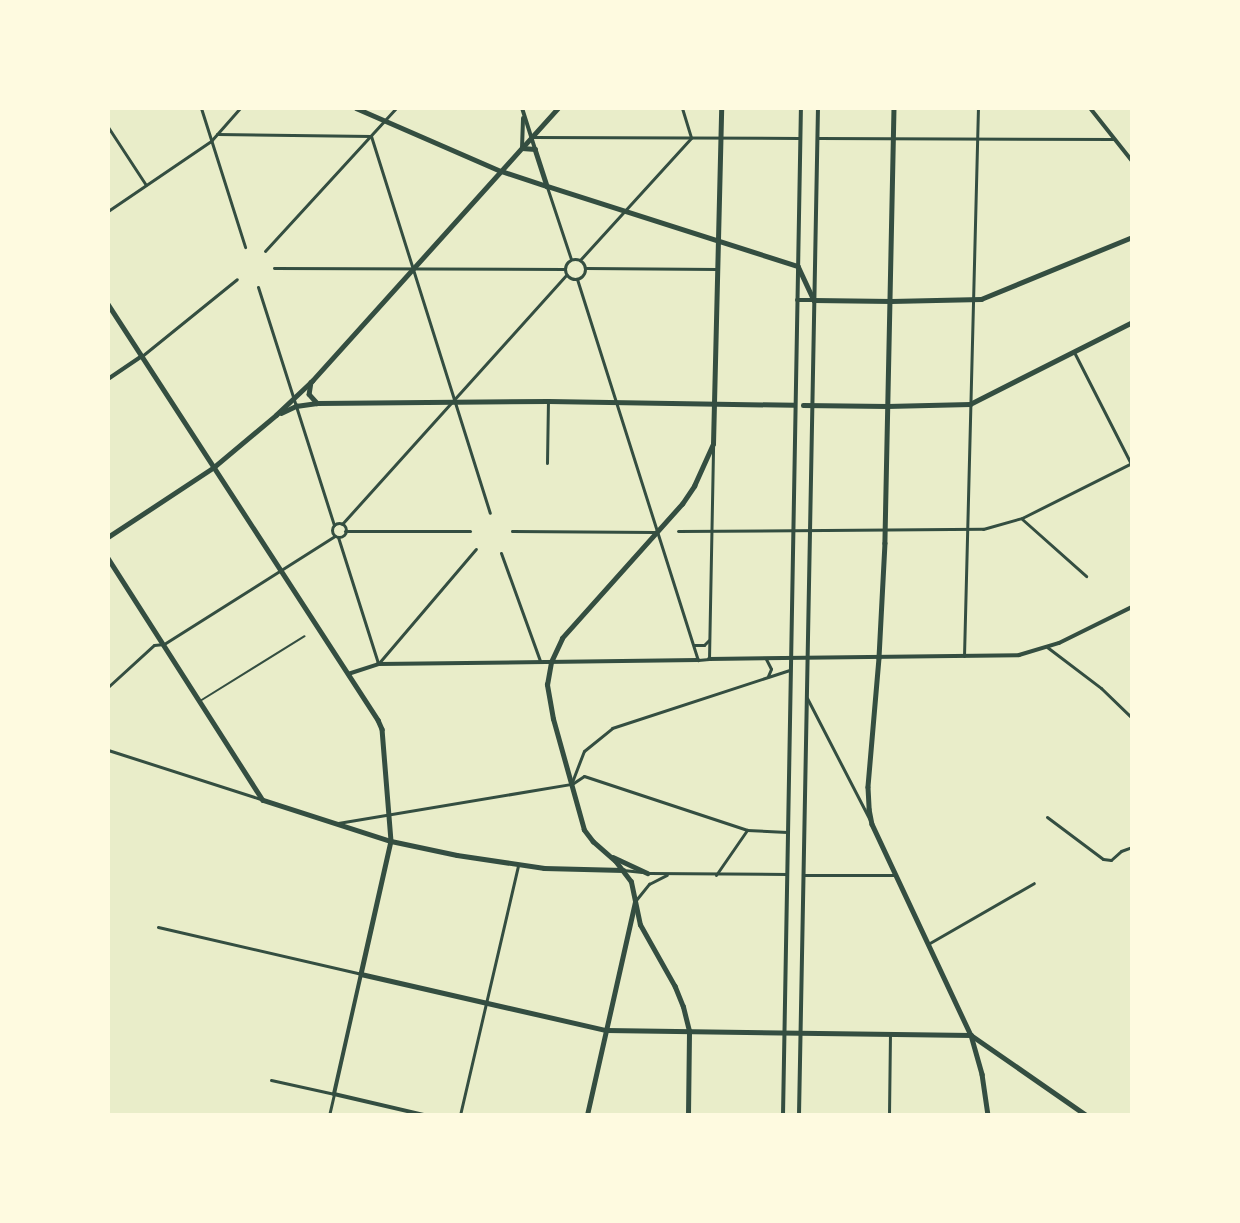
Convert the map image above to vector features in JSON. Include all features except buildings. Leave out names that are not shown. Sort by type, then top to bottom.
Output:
[{"type":"main road","points":[[356,108],[501,171],[798,266],[814,300],[973,301],[1132,237]]},
{"type":"main road","points":[[108,537],[214,467],[294,399],[558,108]]},
{"type":"main road","points":[[688,1115],[689,1031],[675,987],[640,925],[631,882],[623,870],[584,830],[548,698],[548,679],[551,662],[568,631],[657,532],[694,486],[713,444],[721,108]]},
{"type":"main road","points":[[894,108],[885,531],[879,658],[868,787],[872,824],[971,1035],[982,1074],[988,1115]]},
{"type":"main road","points":[[522,148],[535,149],[547,186]]},
{"type":"main road","points":[[531,181],[539,180],[544,175]]},
{"type":"main road","points":[[108,304],[381,724],[391,841],[361,974],[606,1030],[971,1035],[1086,1115]]},
{"type":"main road","points":[[276,416],[296,406],[317,403],[548,401],[714,405],[970,404],[1132,322]]},
{"type":"main road","points":[[312,381],[309,394],[317,403]]},
{"type":"main road","points":[[108,558],[263,800],[391,841],[457,855],[518,865],[596,871],[623,870]]},
{"type":"main road","points":[[608,855],[648,873]]},
{"type":"main road","points":[[587,1115],[636,900]]},
{"type":"street","points":[[201,108],[245,247]]},
{"type":"street","points":[[108,211],[211,141],[240,108]]},
{"type":"street","points":[[265,251],[396,108]]},
{"type":"street","points":[[522,108],[535,149]]},
{"type":"street","points":[[522,108],[524,126],[522,148]]},
{"type":"street","points":[[682,108],[691,138]]},
{"type":"street","points":[[783,1115],[789,670],[801,108]]},
{"type":"street","points":[[799,1115],[818,108]]},
{"type":"street","points":[[964,656],[978,108]]},
{"type":"street","points":[[1089,108],[1132,161]]},
{"type":"street","points":[[108,127],[146,185]]},
{"type":"street","points":[[217,134],[370,136]]},
{"type":"street","points":[[370,136],[490,513]]},
{"type":"street","points":[[532,137],[800,138]]},
{"type":"street","points":[[274,268],[564,268],[571,260],[580,260],[691,138]]},
{"type":"street","points":[[818,138],[1114,139]]},
{"type":"street","points":[[547,186],[571,260]]},
{"type":"street","points":[[577,279],[584,274],[585,268],[580,260]]},
{"type":"street","points":[[564,268],[566,275]]},
{"type":"street","points":[[585,268],[717,269]]},
{"type":"street","points":[[566,275],[577,279]]},
{"type":"street","points":[[334,525],[342,524],[566,275]]},
{"type":"street","points":[[108,379],[142,356],[237,279]]},
{"type":"street","points":[[577,279],[698,660]]},
{"type":"street","points":[[258,287],[334,525],[332,531],[336,536],[378,664]]},
{"type":"street","points":[[797,300],[814,300]]},
{"type":"street","points":[[678,531],[967,531],[1022,519],[1132,464],[1074,352]]},
{"type":"street","points":[[548,401],[548,463]]},
{"type":"street","points":[[709,660],[713,444]]},
{"type":"street","points":[[1022,519],[1086,576]]},
{"type":"street","points":[[342,524],[345,531]]},
{"type":"street","points":[[108,687],[154,645],[164,644],[345,531],[470,531]]},
{"type":"street","points":[[512,531],[657,532]]},
{"type":"street","points":[[378,664],[476,549]]},
{"type":"street","points":[[501,553],[540,662]]},
{"type":"street","points":[[348,674],[378,664],[1019,655],[1047,647],[1132,607]]},
{"type":"street","points":[[200,701],[305,636]]},
{"type":"street","points":[[693,644],[699,646],[709,640]]},
{"type":"street","points":[[1047,647],[1095,683],[1132,718]]},
{"type":"street","points":[[766,659],[771,669],[767,676]]},
{"type":"street","points":[[572,784],[584,751],[612,728],[789,670]]},
{"type":"street","points":[[806,696],[872,824]]},
{"type":"street","points":[[108,750],[263,800]]},
{"type":"street","points":[[337,823],[572,784],[584,776],[747,830],[787,832]]},
{"type":"street","points":[[1047,817],[1104,859],[1111,860],[1121,851],[1132,847]]},
{"type":"street","points":[[716,875],[747,830]]},
{"type":"street","points":[[460,1115],[518,865]]},
{"type":"street","points":[[623,870],[668,874],[787,874]]},
{"type":"street","points":[[636,900],[649,884],[668,874]]},
{"type":"street","points":[[803,875],[896,875]]},
{"type":"street","points":[[928,944],[1034,883]]},
{"type":"street","points":[[158,927],[361,974],[329,1115]]},
{"type":"street","points":[[889,1115],[890,1034]]},
{"type":"street","points":[[271,1080],[424,1115]]}]
